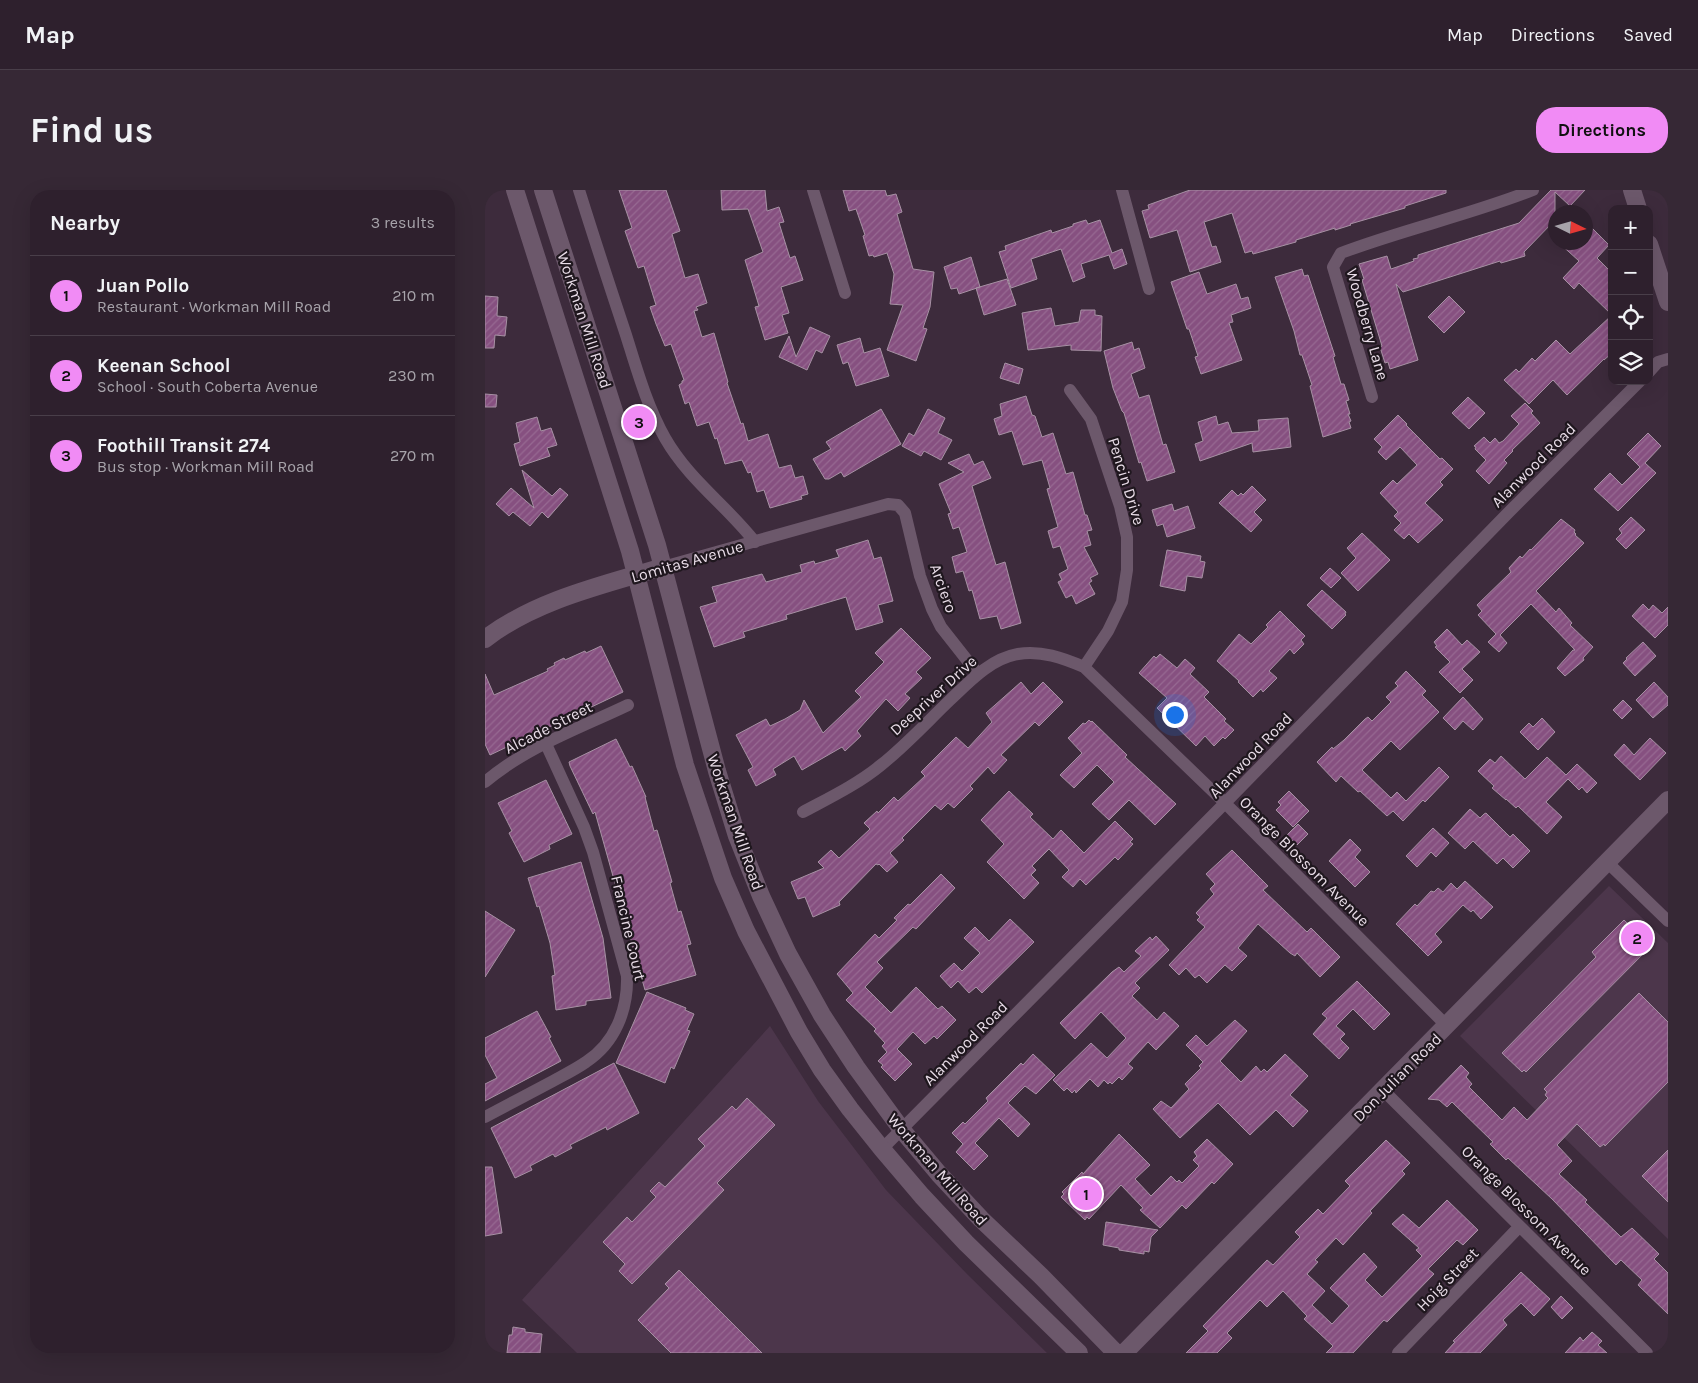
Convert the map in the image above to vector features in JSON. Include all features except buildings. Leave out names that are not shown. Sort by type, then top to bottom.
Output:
[{"type":"main road","name":"Workman Mill Road","points":[[515,190],[606,474],[636,575],[685,765],[723,878],[746,931],[799,1032],[839,1093],[882,1149],[966,1243],[1079,1353]]},
{"type":"main road","name":"Workman Mill Road","points":[[543,190],[663,567],[717,771],[737,836],[761,896],[788,954],[822,1015],[856,1068],[902,1130],[939,1174],[981,1219],[1041,1276],[1116,1353]]},
{"type":"main road","points":[[1632,190],[1637,205]]},
{"type":"main road","points":[[1651,250],[1668,302]]},
{"type":"main road","name":"Lomitas Avenue","points":[[485,639],[537,609],[576,594],[663,567]]},
{"type":"main road","name":"Don Julian Road","points":[[1124,1353],[1668,800]]},
{"type":"street","points":[[579,190],[647,399],[665,439],[694,478],[739,522],[755,542]]},
{"type":"street","points":[[813,190],[845,293]]},
{"type":"street","points":[[1122,190],[1149,289]]},
{"type":"street","name":"Woodberry Lane","points":[[1372,397],[1333,267],[1341,253],[1382,237],[1506,201],[1533,190]]},
{"type":"street","points":[[1653,368],[1658,362],[1668,359]]},
{"type":"street","name":"Alanwood Road","points":[[882,1149],[1225,804],[1635,385]]},
{"type":"street","name":"Pencin Drive","points":[[1070,390],[1091,419],[1120,506],[1127,537],[1127,570],[1122,602],[1108,631],[1084,667]]},
{"type":"street","name":"Lomitas Avenue","points":[[663,567],[888,504],[898,505]]},
{"type":"street","name":"Arciero","points":[[898,505],[905,513],[920,576],[932,609],[941,627],[978,674]]},
{"type":"street","name":"Deepriver Drive","points":[[803,812],[853,785],[881,766],[978,674],[998,661],[1017,654],[1039,653],[1054,656],[1084,667],[1225,804]]},
{"type":"street","name":"Alcade Street","points":[[485,782],[499,770],[546,744],[628,705]]},
{"type":"street","name":"Francine Court","points":[[485,1117],[587,1062],[604,1047],[615,1031],[625,1008],[627,976],[593,852],[584,827],[546,744]]},
{"type":"street","name":"Orange Blossom Avenue","points":[[1225,804],[1447,1026]]},
{"type":"street","points":[[1607,862],[1668,921]]},
{"type":"street","name":"Orange Blossom Avenue","points":[[1383,1090],[1647,1353]]},
{"type":"street","name":"Hoig Street","points":[[1398,1353],[1519,1227]]},
{"type":"shaded area","points":[[1609,886],[1668,943],[1668,1239],[1460,1036]]},
{"type":"shaded area","points":[[770,1026],[818,1101],[886,1190],[1047,1353],[577,1353],[522,1300]]},
{"type":"place","name":"Foothill Transit 274","points":[[639,422]]},
{"type":"place","name":"Keenan School","points":[[1637,938]]},
{"type":"place","name":"Juan Pollo","points":[[1086,1194]]}]
